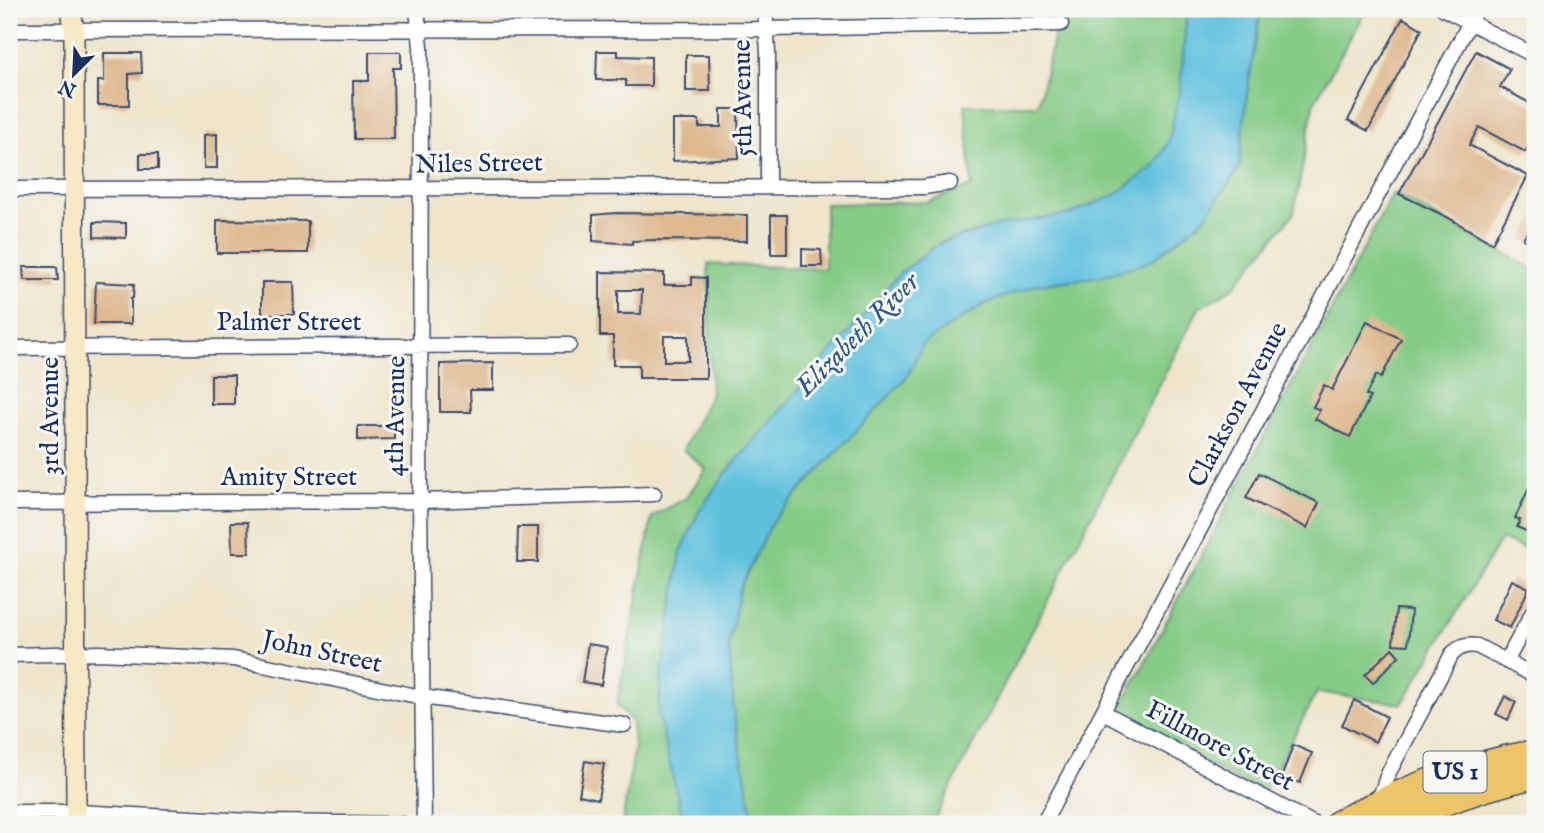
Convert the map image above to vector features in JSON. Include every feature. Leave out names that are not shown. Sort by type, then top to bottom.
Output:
[{"type":"highway","name":"US 1","points":[[1338,824],[1378,802],[1443,776],[1535,752]]},
{"type":"highway","name":"US 1","points":[[1395,824],[1419,812],[1490,786],[1535,775]]},
{"type":"street","name":"3rd Avenue","points":[[71,9],[74,29],[76,348],[76,818]]},
{"type":"street","name":"4th Avenue","points":[[417,9],[420,30],[420,501],[424,824]]},
{"type":"street","name":"5th Avenue","points":[[765,9],[768,186]]},
{"type":"street","points":[[1444,9],[1535,56]]},
{"type":"street","name":"Clarkson Avenue","points":[[1043,824],[1476,9]]},
{"type":"street","points":[[9,30],[767,29],[1061,24]]},
{"type":"street","name":"Niles Street","points":[[9,189],[924,187],[950,183]]},
{"type":"street","name":"Palmer Street","points":[[9,348],[569,345]]},
{"type":"street","name":"Amity Street","points":[[9,503],[420,501],[654,494]]},
{"type":"street","points":[[1507,660],[1535,608]]},
{"type":"street","points":[[1378,802],[1388,774],[1452,654],[1468,645],[1477,646],[1535,676]]},
{"type":"street","name":"John Street","points":[[9,655],[99,653],[233,659],[422,697],[624,725]]},
{"type":"street","name":"Fillmore Street","points":[[1103,712],[1314,824]]},
{"type":"street","points":[[9,812],[76,818],[403,824]]},
{"type":"green space","points":[[1060,9],[1366,9],[1314,103],[1294,213],[1233,288],[1199,308],[932,824],[622,824],[634,750],[632,721],[617,705],[652,517],[686,498],[706,469],[683,450],[711,393],[708,264],[825,269],[825,204],[927,202],[972,186],[965,105],[1038,105]]},
{"type":"green space","points":[[1393,193],[1535,270],[1535,554],[1501,539],[1402,704],[1317,692],[1263,794],[1117,715]]},
{"type":"water","name":"Elizabeth River","points":[[1187,9],[1261,9],[1247,94],[1239,169],[1204,219],[1151,261],[1102,276],[1036,285],[985,304],[924,343],[906,378],[773,520],[739,590],[729,645],[734,714],[754,824],[684,824],[658,714],[662,670],[681,552],[699,511],[726,473],[900,273],[940,243],[997,226],[1071,214],[1115,195],[1153,167],[1168,143],[1180,90]]},
{"type":"building","points":[[1403,18],[1422,29],[1368,131],[1348,120]]},
{"type":"building","points":[[597,51],[618,51],[618,56],[651,57],[651,86],[626,86],[626,80],[596,80]]},
{"type":"building","points":[[1476,51],[1510,69],[1500,87],[1535,106],[1535,152],[1528,148],[1525,152],[1479,127],[1469,145],[1528,176],[1492,243],[1399,194]]},
{"type":"building","points":[[369,52],[401,52],[401,68],[393,68],[394,139],[354,139],[353,81],[369,81]]},
{"type":"building","points":[[104,53],[141,53],[142,73],[129,74],[129,105],[98,105],[98,81],[104,81]]},
{"type":"building","points":[[686,55],[709,55],[710,91],[686,91]]},
{"type":"building","points":[[721,109],[738,109],[739,158],[673,161],[673,120],[699,120],[699,127],[721,127]]},
{"type":"building","points":[[217,134],[217,168],[204,168],[204,135]]},
{"type":"building","points":[[140,154],[158,154],[158,169],[140,169]]},
{"type":"building","points":[[593,215],[747,215],[747,241],[654,240],[632,241],[632,244],[593,241]]},
{"type":"building","points":[[771,215],[787,215],[787,254],[771,254]]},
{"type":"building","points":[[1535,217],[1535,246],[1523,239]]},
{"type":"building","points":[[217,220],[308,221],[308,253],[217,253]]},
{"type":"building","points":[[94,222],[126,223],[126,238],[94,237]]},
{"type":"building","points":[[802,249],[821,250],[822,266],[802,266]]},
{"type":"building","points":[[23,267],[57,267],[58,280],[24,280]]},
{"type":"building","points":[[600,272],[664,273],[664,285],[692,285],[692,277],[706,278],[706,378],[639,378],[639,365],[613,365],[613,336],[600,336]],"holes":[[[618,290],[642,290],[641,314],[618,314]],[[664,336],[688,336],[688,361],[664,361]]]},
{"type":"building","points":[[96,282],[134,284],[131,324],[94,324]]},
{"type":"building","points":[[262,282],[293,282],[294,314],[262,314]]},
{"type":"building","points":[[1367,321],[1401,339],[1381,378],[1376,375],[1366,395],[1370,397],[1350,437],[1315,419],[1320,410],[1313,407],[1324,385],[1332,390]]},
{"type":"building","points":[[493,363],[493,390],[470,390],[471,412],[440,412],[440,364]]},
{"type":"building","points":[[211,375],[234,375],[234,404],[211,404]]},
{"type":"building","points":[[358,426],[394,426],[394,439],[358,440]]},
{"type":"building","points":[[1259,473],[1319,503],[1307,528],[1246,498]]},
{"type":"building","points":[[1535,476],[1535,535],[1517,527],[1520,520],[1515,518]]},
{"type":"building","points":[[231,522],[248,522],[249,553],[232,553]]},
{"type":"building","points":[[518,527],[538,527],[538,562],[517,562]]},
{"type":"building","points":[[1512,580],[1529,588],[1510,628],[1493,620]]},
{"type":"building","points":[[1396,609],[1411,610],[1408,645],[1393,644]]},
{"type":"building","points":[[588,644],[607,647],[601,685],[582,682]]},
{"type":"building","points":[[1392,648],[1399,656],[1373,683],[1365,675]]},
{"type":"building","points":[[1505,696],[1516,702],[1508,720],[1496,714]]},
{"type":"building","points":[[1354,700],[1387,717],[1375,742],[1342,725]]},
{"type":"building","points":[[1293,745],[1312,753],[1300,783],[1282,776]]},
{"type":"building","points":[[585,761],[604,764],[598,799],[579,795]]}]
